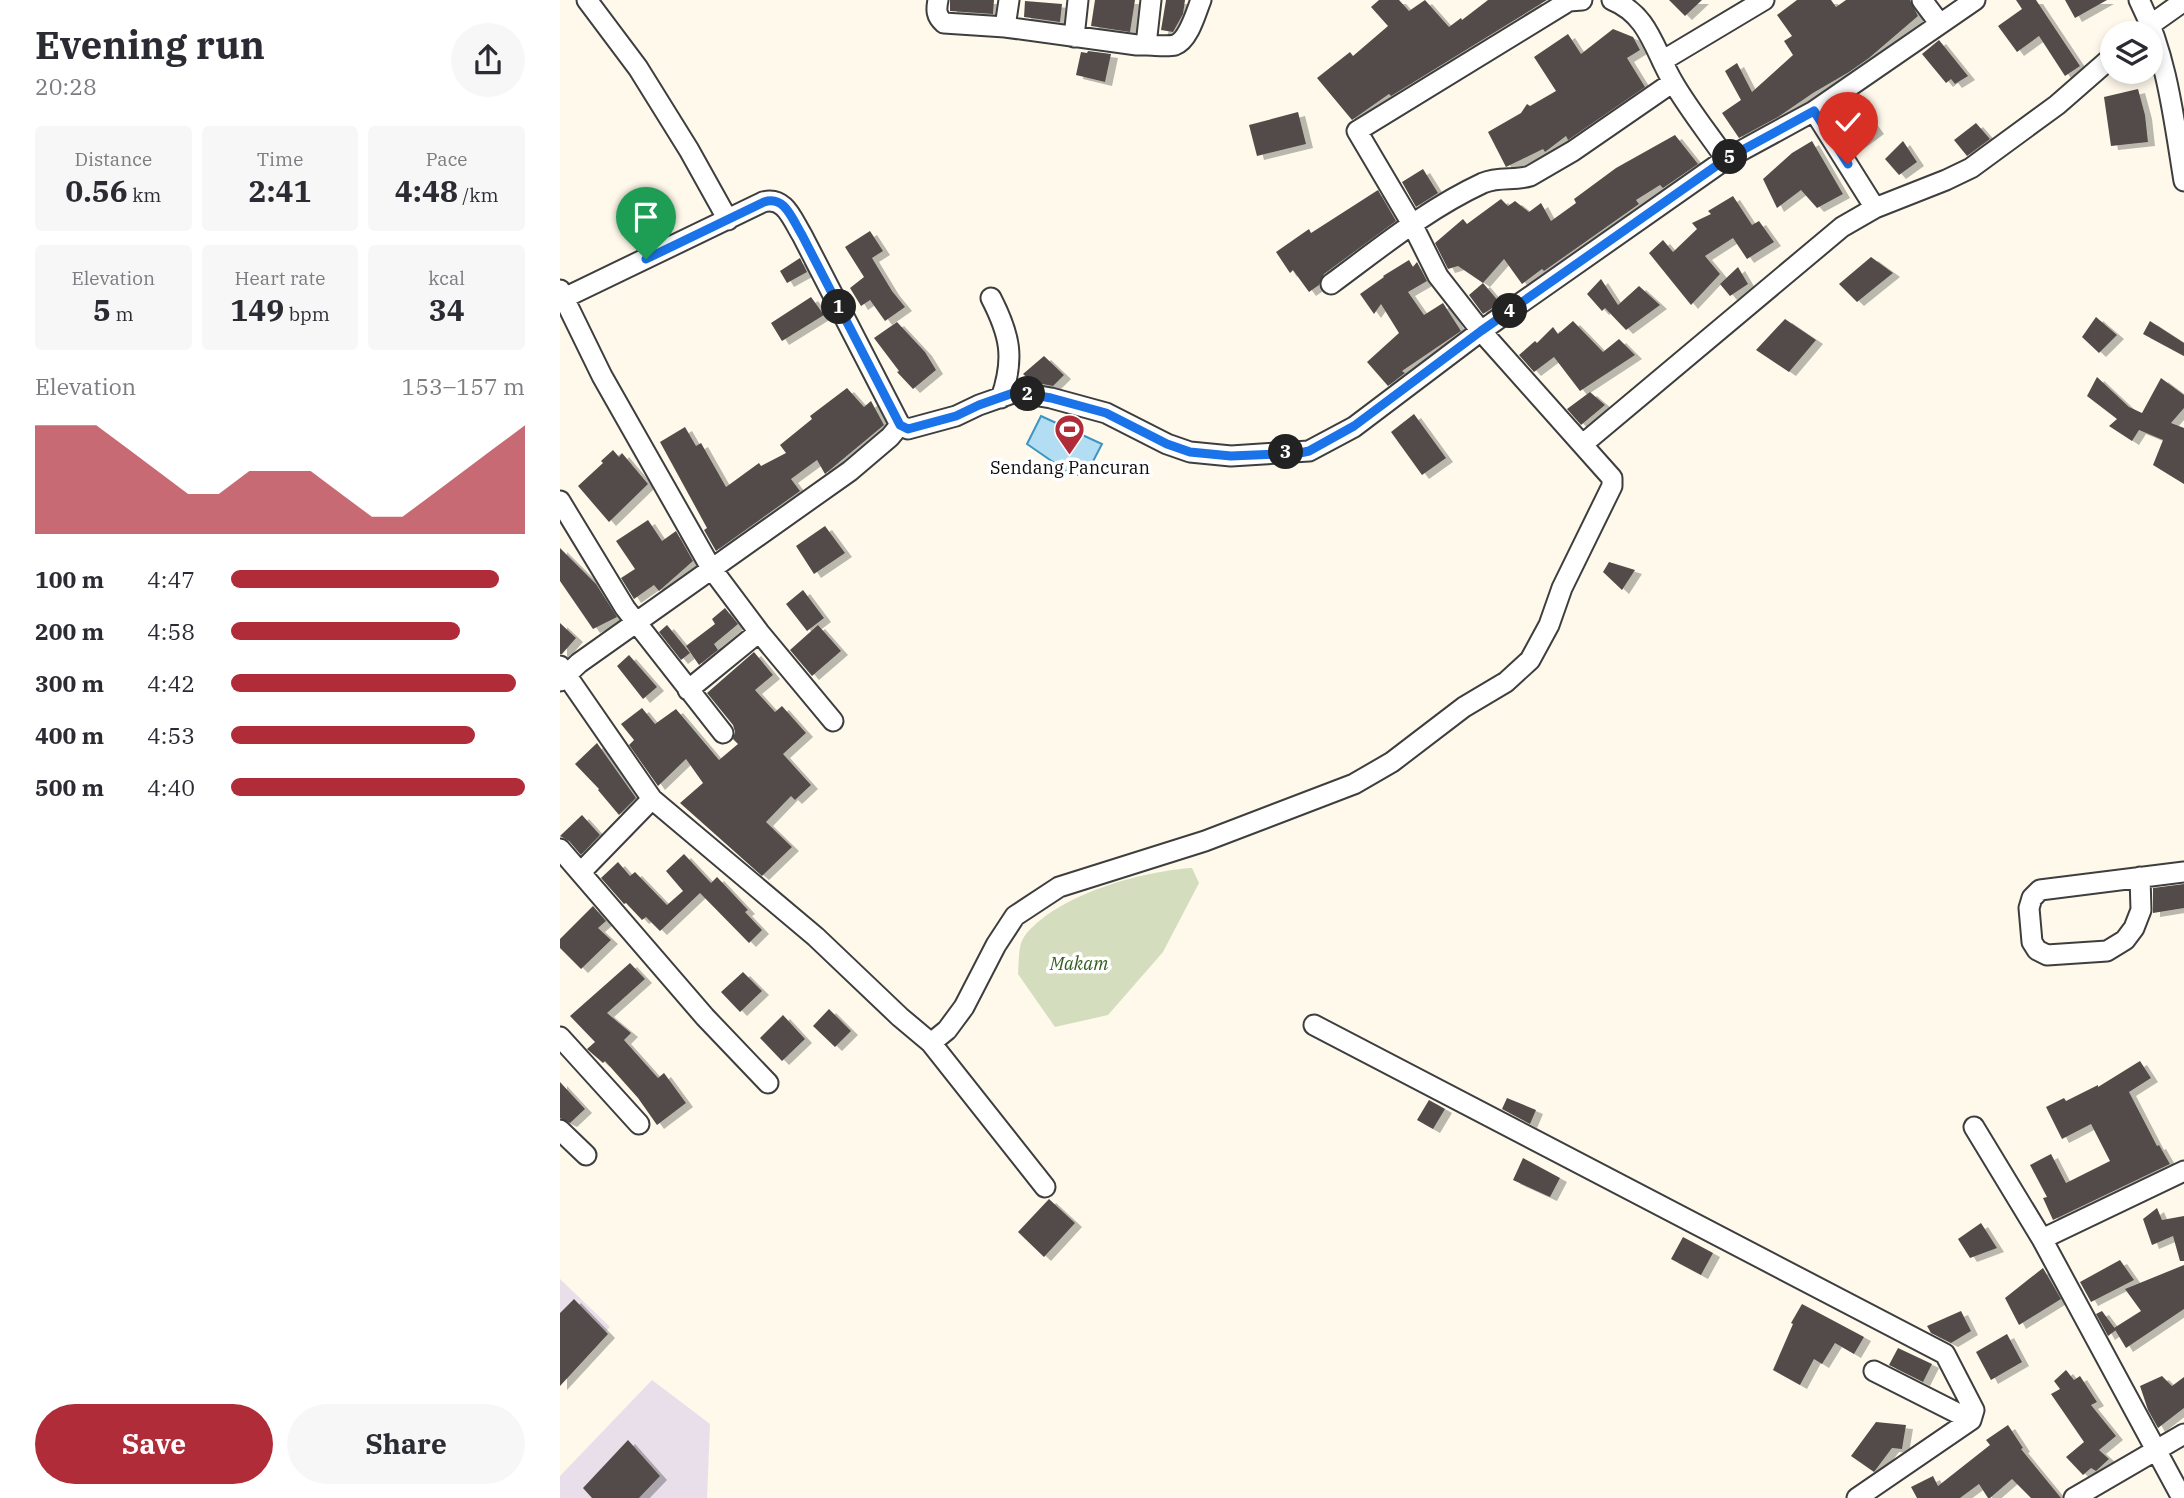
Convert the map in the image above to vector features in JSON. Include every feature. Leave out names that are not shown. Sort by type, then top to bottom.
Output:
[{"type":"street","points":[[587,0],[638,68],[689,150],[728,220]]},
{"type":"street","points":[[938,0],[936,11],[944,23],[1005,27],[1146,45],[1179,43],[1185,36],[1201,0]]},
{"type":"street","points":[[1005,27],[1009,0]]},
{"type":"street","points":[[1074,37],[1078,0]]},
{"type":"street","points":[[1146,45],[1151,0]]},
{"type":"street","points":[[931,1042],[947,1030],[964,1007],[996,945],[1015,916],[1059,887],[1205,841],[1354,784],[1392,762],[1464,707],[1506,682],[1530,660],[1549,625],[1562,587],[1612,486],[1612,478],[1481,331],[1438,276],[1412,224],[1357,131],[1569,1],[1582,0]]},
{"type":"street","points":[[1612,0],[1627,6],[1643,23],[1673,82],[1726,159]]},
{"type":"street","points":[[1662,61],[1764,0]]},
{"type":"street","points":[[1922,0],[1940,24]]},
{"type":"street","points":[[833,721],[759,632],[711,568],[602,376],[561,296],[771,199],[784,205],[900,425],[908,429],[933,424],[1016,392],[1051,398],[1106,413],[1167,444],[1190,452],[1231,456],[1300,453],[1309,451],[1354,426],[1481,331],[1726,159],[1814,111],[1975,0]]},
{"type":"street","points":[[2139,0],[2144,21]]},
{"type":"street","points":[[2155,21],[2184,1]]},
{"type":"street","points":[[1583,444],[1833,234],[1875,208],[1947,180],[1971,167],[2057,105],[2100,67]]},
{"type":"street","points":[[2163,76],[2169,92],[2184,181]]},
{"type":"street","points":[[1331,284],[1438,207],[1497,178],[1530,176],[1573,151],[1673,82]]},
{"type":"street","points":[[1814,111],[1875,208]]},
{"type":"street","points":[[991,298],[1007,331],[1009,345],[1006,383],[1001,398]]},
{"type":"street","points":[[900,425],[850,471],[562,673],[652,799],[817,937],[900,1017],[931,1042],[1045,1187]]},
{"type":"street","points":[[560,501],[635,623],[723,733]]},
{"type":"street","points":[[688,690],[759,632]]},
{"type":"street","points":[[581,872],[652,799]]},
{"type":"street","points":[[560,849],[705,1017],[768,1083]]},
{"type":"street","points":[[2140,877],[2141,910],[2134,928],[2117,947],[2107,951],[2047,955],[2037,950],[2032,943],[2029,908],[2032,898],[2040,890],[2140,877],[2184,872]]},
{"type":"street","points":[[1314,1025],[1945,1354],[1974,1410],[1970,1420],[1857,1498]]},
{"type":"street","points":[[560,1037],[639,1124]]},
{"type":"street","points":[[1973,1127],[2042,1239],[2182,1498]]},
{"type":"street","points":[[560,1130],[586,1155]]},
{"type":"street","points":[[2042,1239],[2184,1171]]},
{"type":"street","points":[[1874,1371],[1970,1420]]},
{"type":"street","points":[[2074,1498],[2184,1434]]},
{"type":"shaded area","points":[[560,1279],[610,1327],[560,1379]]},
{"type":"shaded area","points":[[652,1380],[710,1424],[707,1498],[560,1498],[560,1476]]},
{"type":"green space","name":"Makam","points":[[1192,868],[1199,883],[1163,952],[1108,1015],[1055,1027],[1018,974],[1024,937],[1056,909],[1101,888],[1149,874]]},
{"type":"water","name":"Sendang Pancuran","points":[[1041,416],[1102,444],[1089,469],[1078,475],[1069,473],[1027,444]]},
{"type":"building","points":[[950,0],[994,0],[993,14],[950,11]]},
{"type":"building","points":[[1095,0],[1135,0],[1130,32],[1091,26]]},
{"type":"building","points":[[1166,0],[1185,0],[1183,14],[1173,32],[1161,30]]},
{"type":"building","points":[[1379,0],[1399,0],[1409,11],[1425,0],[1449,27],[1488,0],[1547,0],[1391,96],[1389,94],[1352,120],[1317,78],[1350,52],[1353,56],[1388,26],[1371,7]]},
{"type":"building","points":[[1669,0],[1702,0],[1685,16]]},
{"type":"building","points":[[1797,0],[1831,0],[1836,7],[1846,0],[1910,0],[1918,16],[1849,72],[1739,138],[1722,113],[1741,100],[1725,71],[1737,63],[1752,92],[1793,55],[1784,41],[1792,36],[1777,15]]},
{"type":"building","points":[[2016,0],[2036,0],[2080,66],[2065,76],[2039,36],[2017,52],[1998,26],[2022,9]]},
{"type":"building","points":[[2065,0],[2107,0],[2075,18]]},
{"type":"building","points":[[1025,1],[1062,4],[1060,22],[1024,17]]},
{"type":"building","points":[[1613,29],[1633,37],[1640,50],[1627,58],[1645,87],[1568,140],[1566,136],[1545,152],[1543,149],[1506,167],[1488,132],[1521,113],[1527,104],[1530,106],[1556,91],[1534,57],[1568,34],[1581,54]]},
{"type":"building","points":[[1939,40],[1968,76],[1955,84],[1951,79],[1946,83],[1922,54]]},
{"type":"building","points":[[1081,52],[1111,54],[1105,82],[1076,75]]},
{"type":"building","points":[[2138,89],[2148,142],[2111,146],[2104,97]]},
{"type":"building","points":[[1860,107],[1877,130],[1854,147],[1840,126]]},
{"type":"building","points":[[1298,112],[1306,144],[1257,156],[1249,125]]},
{"type":"building","points":[[1976,123],[1990,139],[1967,156],[1954,140]]},
{"type":"building","points":[[1675,135],[1698,164],[1663,188],[1660,185],[1636,200],[1639,204],[1522,284],[1504,259],[1483,283],[1458,266],[1448,269],[1435,243],[1463,219],[1467,224],[1501,199],[1508,206],[1515,201],[1529,212],[1541,203],[1551,221],[1576,203],[1574,199],[1616,168]]},
{"type":"building","points":[[1812,141],[1843,194],[1817,208],[1801,190],[1777,208],[1763,179],[1792,153]]},
{"type":"building","points":[[1903,141],[1917,162],[1899,175],[1885,159]]},
{"type":"building","points":[[1423,169],[1438,193],[1416,207],[1402,182]]},
{"type":"building","points":[[1378,190],[1396,221],[1324,274],[1319,285],[1309,292],[1293,270],[1290,273],[1276,252],[1309,229],[1311,233]]},
{"type":"building","points":[[1733,196],[1752,225],[1759,221],[1774,242],[1747,259],[1733,238],[1705,256],[1720,274],[1691,305],[1649,253],[1663,240],[1673,252],[1697,229],[1692,223],[1711,214],[1708,211]]},
{"type":"building","points":[[870,231],[883,251],[872,258],[905,307],[885,321],[870,300],[861,306],[850,288],[864,277],[845,247]]},
{"type":"building","points":[[1871,257],[1893,273],[1857,302],[1839,284]]},
{"type":"building","points":[[800,258],[807,272],[787,283],[780,271]]},
{"type":"building","points":[[1409,260],[1413,267],[1417,262],[1427,281],[1408,292],[1424,315],[1443,303],[1461,331],[1402,371],[1405,373],[1388,386],[1367,362],[1399,333],[1381,304],[1374,314],[1360,294]]},
{"type":"building","points":[[1738,267],[1748,284],[1730,296],[1720,284]]},
{"type":"building","points":[[1601,279],[1618,305],[1639,286],[1660,305],[1626,330],[1605,308],[1602,311],[1587,294]]},
{"type":"building","points":[[1483,283],[1500,303],[1483,314],[1469,295]]},
{"type":"building","points":[[811,297],[824,315],[782,341],[771,323]]},
{"type":"building","points":[[2096,317],[2117,335],[2099,353],[2082,337]]},
{"type":"building","points":[[1785,319],[1816,340],[1789,372],[1756,350]]},
{"type":"building","points":[[1573,321],[1603,352],[1619,339],[1635,355],[1580,391],[1554,357],[1534,372],[1519,355],[1535,341],[1537,343],[1553,327],[1558,334]]},
{"type":"building","points":[[2150,321],[2184,343],[2184,356],[2143,334]]},
{"type":"building","points":[[897,322],[925,352],[936,370],[913,389],[897,372],[899,371],[874,338]]},
{"type":"building","points":[[1044,356],[1064,375],[1053,386],[1032,382],[1023,374]]},
{"type":"building","points":[[2097,377],[2129,407],[2142,413],[2161,378],[2184,395],[2184,408],[2171,423],[2184,428],[2184,484],[2153,465],[2163,440],[2139,430],[2132,441],[2109,426],[2117,419],[2087,396]]},
{"type":"building","points":[[847,388],[864,407],[871,401],[884,425],[825,474],[817,460],[791,479],[800,491],[716,551],[704,530],[707,528],[660,442],[685,427],[696,446],[701,443],[726,487],[759,463],[761,466],[786,453],[780,445],[812,419],[810,416]]},
{"type":"building","points":[[1590,392],[1605,405],[1581,425],[1567,409]]},
{"type":"building","points":[[1414,414],[1446,458],[1422,475],[1391,432]]},
{"type":"building","points":[[613,450],[619,457],[622,453],[648,484],[609,522],[578,486]]},
{"type":"building","points":[[648,520],[662,541],[676,531],[693,561],[659,591],[654,585],[634,599],[621,578],[635,569],[616,541]]},
{"type":"building","points":[[825,526],[845,553],[814,574],[796,546]]},
{"type":"building","points":[[560,548],[596,584],[617,617],[593,629],[560,581]]},
{"type":"building","points":[[1609,562],[1635,570],[1622,590],[1603,572]]},
{"type":"building","points":[[803,590],[824,618],[807,631],[786,604]]},
{"type":"building","points":[[725,608],[738,624],[714,644],[718,650],[699,665],[686,646],[715,624],[712,619]]},
{"type":"building","points":[[560,623],[576,638],[562,654],[560,654]]},
{"type":"building","points":[[667,625],[690,653],[681,660],[659,632]]},
{"type":"building","points":[[818,625],[841,651],[812,676],[790,650]]},
{"type":"building","points":[[754,652],[773,675],[755,690],[775,712],[782,706],[806,733],[783,754],[811,785],[795,800],[791,796],[766,822],[792,847],[762,876],[680,803],[703,783],[686,759],[658,786],[629,745],[634,740],[621,724],[642,708],[655,724],[676,709],[719,760],[738,744],[733,739],[733,725],[707,693]]},
{"type":"building","points":[[629,655],[657,687],[643,699],[617,666]]},
{"type":"building","points":[[597,743],[636,798],[619,815],[575,764]]},
{"type":"building","points":[[582,815],[600,835],[581,855],[569,841],[560,836]]},
{"type":"building","points":[[684,854],[711,883],[717,877],[748,910],[745,912],[762,930],[749,943],[700,893],[660,931],[646,917],[642,920],[624,904],[601,878],[618,862],[630,876],[635,872],[667,905],[683,891],[666,871]]},
{"type":"building","points":[[2184,884],[2184,908],[2153,913],[2153,888]]},
{"type":"building","points":[[593,906],[606,921],[598,928],[611,940],[581,969],[560,948],[560,939]]},
{"type":"building","points":[[630,963],[645,979],[607,1013],[631,1033],[624,1040],[658,1078],[664,1073],[686,1103],[657,1125],[638,1098],[605,1061],[603,1063],[587,1049],[595,1042],[570,1016]]},
{"type":"building","points":[[743,972],[762,991],[740,1012],[721,992]]},
{"type":"building","points":[[829,1009],[851,1031],[835,1047],[813,1026]]},
{"type":"building","points":[[783,1015],[805,1039],[782,1061],[760,1038]]},
{"type":"building","points":[[2140,1061],[2151,1078],[2129,1092],[2157,1146],[2159,1145],[2170,1164],[2053,1220],[2043,1198],[2047,1197],[2030,1165],[2051,1154],[2066,1183],[2110,1161],[2091,1124],[2062,1139],[2046,1107],[2098,1087]]},
{"type":"building","points":[[560,1082],[585,1109],[570,1123],[560,1118]]},
{"type":"building","points":[[1507,1098],[1536,1110],[1530,1124],[1502,1109]]},
{"type":"building","points":[[1429,1100],[1445,1109],[1433,1129],[1417,1120]]},
{"type":"building","points":[[1523,1158],[1560,1178],[1550,1197],[1513,1180]]},
{"type":"building","points":[[1049,1199],[1075,1223],[1044,1257],[1018,1232]]},
{"type":"building","points":[[2157,1208],[2162,1220],[2184,1216],[2184,1261],[2180,1261],[2173,1236],[2152,1245],[2143,1219]]},
{"type":"building","points":[[1981,1223],[1997,1248],[1970,1258],[1958,1239]]},
{"type":"building","points":[[1683,1237],[1713,1253],[1701,1275],[1671,1259]]},
{"type":"building","points":[[2120,1260],[2134,1280],[2091,1302],[2080,1282]]},
{"type":"building","points":[[2184,1265],[2184,1309],[2126,1348],[2114,1328],[2141,1311],[2125,1289]]},
{"type":"building","points":[[2043,1268],[2061,1299],[2019,1325],[2005,1298]]},
{"type":"building","points":[[574,1299],[608,1334],[560,1386],[560,1313]]},
{"type":"building","points":[[1802,1304],[1864,1337],[1854,1354],[1835,1343],[1822,1364],[1814,1359],[1800,1385],[1773,1370],[1793,1324],[1791,1323]]},
{"type":"building","points":[[1961,1311],[1971,1331],[1951,1343],[1931,1333],[1927,1326]]},
{"type":"building","points":[[2102,1311],[2116,1330],[2108,1336],[2096,1314]]},
{"type":"building","points":[[2007,1334],[2022,1362],[1991,1380],[1976,1352]]},
{"type":"building","points":[[1898,1348],[1932,1364],[1923,1382],[1889,1365]]},
{"type":"building","points":[[2066,1370],[2074,1380],[2080,1376],[2097,1402],[2091,1405],[2116,1436],[2099,1450],[2109,1459],[2096,1471],[2091,1468],[2083,1475],[2066,1457],[2084,1442],[2051,1394],[2060,1389],[2054,1381]]},
{"type":"building","points":[[2162,1376],[2172,1386],[2184,1377],[2184,1408],[2158,1428],[2148,1410],[2140,1386]]},
{"type":"building","points":[[1876,1422],[1906,1425],[1902,1449],[1892,1448],[1874,1472],[1851,1456]]},
{"type":"building","points":[[2008,1425],[2023,1448],[2021,1449],[2061,1498],[2031,1498],[2012,1479],[1990,1498],[1979,1484],[1960,1498],[1917,1498],[1911,1487],[1933,1476],[1938,1486],[1990,1445],[1986,1440]]},
{"type":"building","points":[[628,1440],[660,1476],[639,1498],[592,1498],[583,1488]]},
{"type":"place","name":"Sendang Pancuran","points":[[1070,456]]},
{"type":"route","points":[[646,259],[764,202],[771,199],[778,201],[784,205],[802,235],[900,425],[908,429],[933,424],[1016,392],[1051,398],[1106,413],[1167,444],[1190,452],[1231,456],[1300,453],[1309,451],[1354,426],[1481,331],[1726,159],[1814,111],[1848,164]]}]
